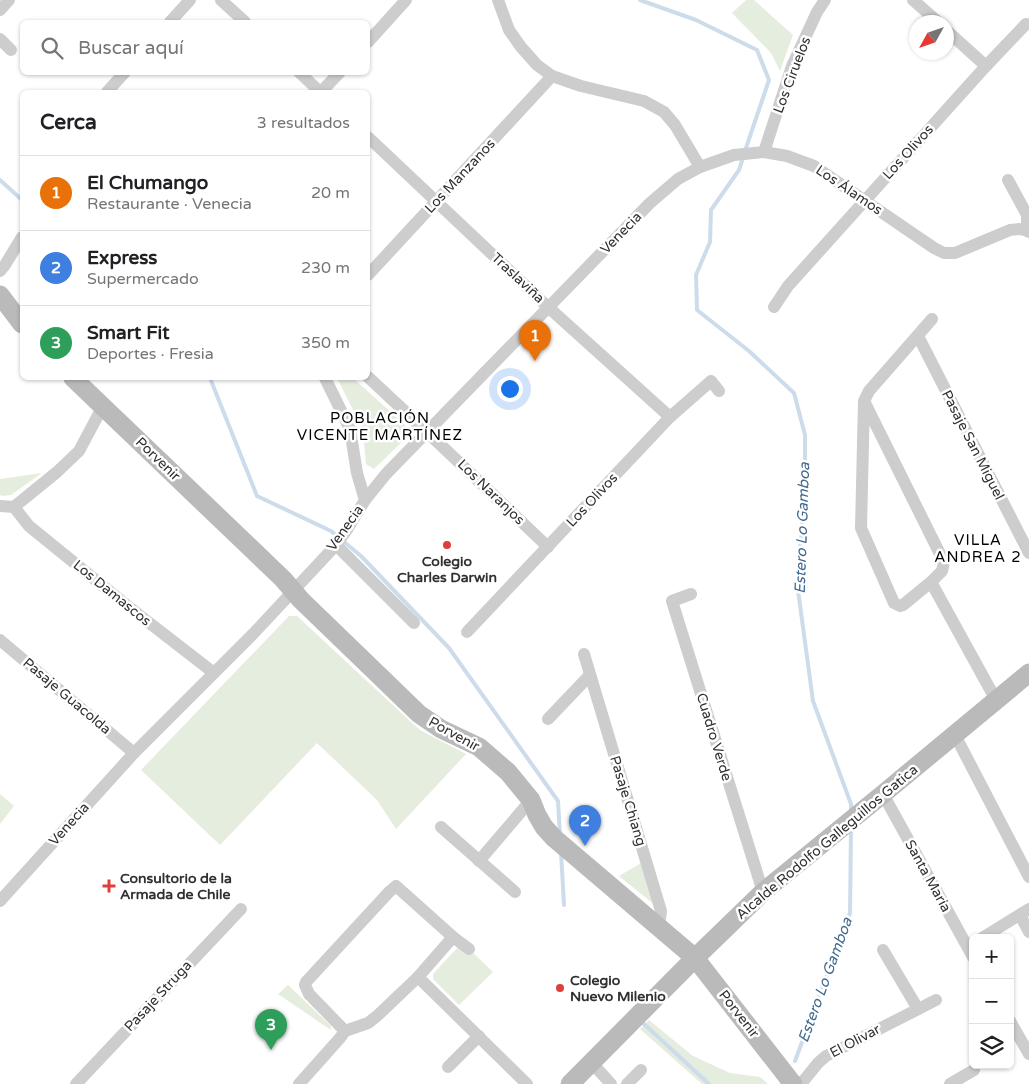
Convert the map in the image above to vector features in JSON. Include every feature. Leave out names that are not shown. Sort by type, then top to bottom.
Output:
[{"type":"street","points":[[0,10],[9,0]]},
{"type":"street","points":[[172,20],[190,0]]},
{"type":"street","points":[[221,0],[243,20]]},
{"type":"street","points":[[370,40],[406,0]]},
{"type":"street","points":[[498,0],[509,30],[521,48],[537,65],[552,76],[581,86],[644,101],[664,112],[675,125],[700,167]]},
{"type":"street","name":"Los Ciruelos","points":[[760,152],[792,66],[825,0]]},
{"type":"street","points":[[913,0],[930,15]]},
{"type":"street","name":"Los Olivos","points":[[774,307],[788,286],[1026,24]]},
{"type":"street","points":[[954,37],[986,66]]},
{"type":"street","points":[[0,39],[12,50]]},
{"type":"street","points":[[109,90],[122,75]]},
{"type":"street","points":[[302,75],[319,90]]},
{"type":"street","points":[[323,90],[337,75]]},
{"type":"street","name":"Los Manzanos","points":[[370,273],[552,76]]},
{"type":"street","name":"Traslaviña","points":[[370,139],[548,307],[670,417]]},
{"type":"street","name":"Los Álamos","points":[[700,167],[734,155],[760,152],[787,156],[814,166],[944,253],[955,253],[1010,230],[1018,228],[1028,231]]},
{"type":"street","name":"Venecia","points":[[0,901],[134,753],[214,673],[336,544],[365,500],[386,474],[650,203],[678,179],[700,167]]},
{"type":"street","points":[[1008,180],[1027,215],[1028,231]]},
{"type":"street","points":[[0,271],[6,265],[20,240]]},
{"type":"street","points":[[0,295],[20,321]]},
{"type":"street","points":[[864,401],[944,562],[942,571],[931,582],[900,606],[894,603],[860,528],[864,401],[870,391],[932,319]]},
{"type":"street","name":"Pasaje San Miguel","points":[[918,336],[1029,553]]},
{"type":"street","name":"Los Naranjos","points":[[370,379],[548,547]]},
{"type":"street","name":"Porvenir","points":[[75,380],[283,579],[419,714],[440,729],[479,747],[508,772],[531,800],[544,827],[554,838],[695,958],[793,1084]]},
{"type":"street","points":[[326,380],[350,429],[357,473],[365,500]]},
{"type":"street","name":"Los Olivos","points":[[467,632],[670,417],[711,381],[720,391]]},
{"type":"street","points":[[0,506],[14,507],[57,472],[79,451],[103,406]]},
{"type":"street","name":"Los Damascos","points":[[14,507],[29,526],[214,673]]},
{"type":"street","points":[[336,544],[414,623]]},
{"type":"street","points":[[931,582],[996,700]]},
{"type":"street","name":"Cuadro Verde","points":[[691,594],[672,601],[763,892]]},
{"type":"street","name":"Pasaje Guacolda","points":[[0,640],[134,753]]},
{"type":"street","name":"Pasaje Chiang","points":[[584,654],[661,911],[659,927]]},
{"type":"street","points":[[548,718],[590,675]]},
{"type":"street","name":"Alcalde Rodolfo Galleguillos Gatica","points":[[570,1084],[763,892],[996,700],[1028,678]]},
{"type":"street","points":[[955,735],[1029,877]]},
{"type":"street","name":"Santa María","points":[[883,794],[969,945]]},
{"type":"street","points":[[480,861],[531,800]]},
{"type":"street","points":[[441,827],[515,892]]},
{"type":"street","points":[[345,1031],[309,994],[305,985],[306,982],[396,886],[453,937],[470,949]]},
{"type":"street","name":"Pasaje Struga","points":[[76,1084],[241,909]]},
{"type":"street","points":[[989,934],[1025,912],[1029,932]]},
{"type":"street","points":[[298,1084],[345,1031],[368,1023],[418,977],[453,937]]},
{"type":"street","points":[[883,950],[918,1009]]},
{"type":"street","points":[[418,977],[527,1084]]},
{"type":"street","name":"El Olivar","points":[[801,1084],[826,1056],[936,1000]]},
{"type":"street","points":[[1012,1024],[1029,1054]]},
{"type":"street","points":[[448,1068],[479,1036]]},
{"type":"street","points":[[592,1063],[612,1084]]},
{"type":"street","points":[[627,1084],[641,1070]]},
{"type":"street","points":[[950,1084],[974,1070]]},
{"type":"shaded area","points":[[746,0],[754,0],[793,35],[780,71],[771,53],[732,13]]},
{"type":"shaded area","points":[[338,380],[355,380],[405,425],[408,436],[374,469],[366,464],[363,430]]},
{"type":"shaded area","points":[[42,473],[11,495],[0,495],[0,479]]},
{"type":"shaded area","points":[[289,616],[297,616],[420,730],[466,754],[396,829],[377,800],[317,743],[220,845],[141,770]]},
{"type":"shaded area","points":[[0,794],[14,806],[0,824]]},
{"type":"shaded area","points":[[643,862],[656,906],[619,876]]},
{"type":"shaded area","points":[[460,945],[471,951],[493,972],[459,1005],[433,979],[433,974]]},
{"type":"shaded area","points":[[288,985],[331,1026],[331,1030],[278,994]]},
{"type":"shaded area","points":[[649,1020],[693,1056],[730,1073],[760,1077],[768,1084],[702,1084],[640,1029]]},
{"type":"waterway","name":"Estero Lo Gamboa","points":[[640,0],[696,20],[757,50],[769,80],[745,151]]},
{"type":"waterway","name":"Estero Lo Gamboa","points":[[743,158],[739,170],[711,210],[710,242],[696,275],[697,310],[749,351],[794,393],[805,435],[805,494],[797,583],[813,701],[851,804],[851,811]]},
{"type":"waterway","points":[[0,180],[20,198]]},
{"type":"waterway","points":[[211,380],[257,496],[331,531],[361,556],[449,648],[558,801],[560,835]]},
{"type":"waterway","name":"Estero Lo Gamboa","points":[[795,1061],[850,913],[851,828]]},
{"type":"waterway","points":[[561,852],[564,905]]},
{"type":"waterway","points":[[644,1024],[709,1084]]},
{"type":"place","name":"El Chumango","points":[[535,361]]},
{"type":"place","name":"Colegio Charles Darwin","points":[[447,545]]},
{"type":"place","name":"Express","points":[[585,846]]},
{"type":"place","name":"Consultorio de la Armada de Chile","points":[[109,886]]},
{"type":"place","name":"Colegio Nuevo Milenio","points":[[560,988]]},
{"type":"place","name":"Smart Fit","points":[[271,1050]]},
{"type":"district","name":"POBLACIÓN VICENTE MARTÍNEZ","points":[[380,426]]},
{"type":"district","name":"VILLA ANDREA 2","points":[[978,548]]}]
